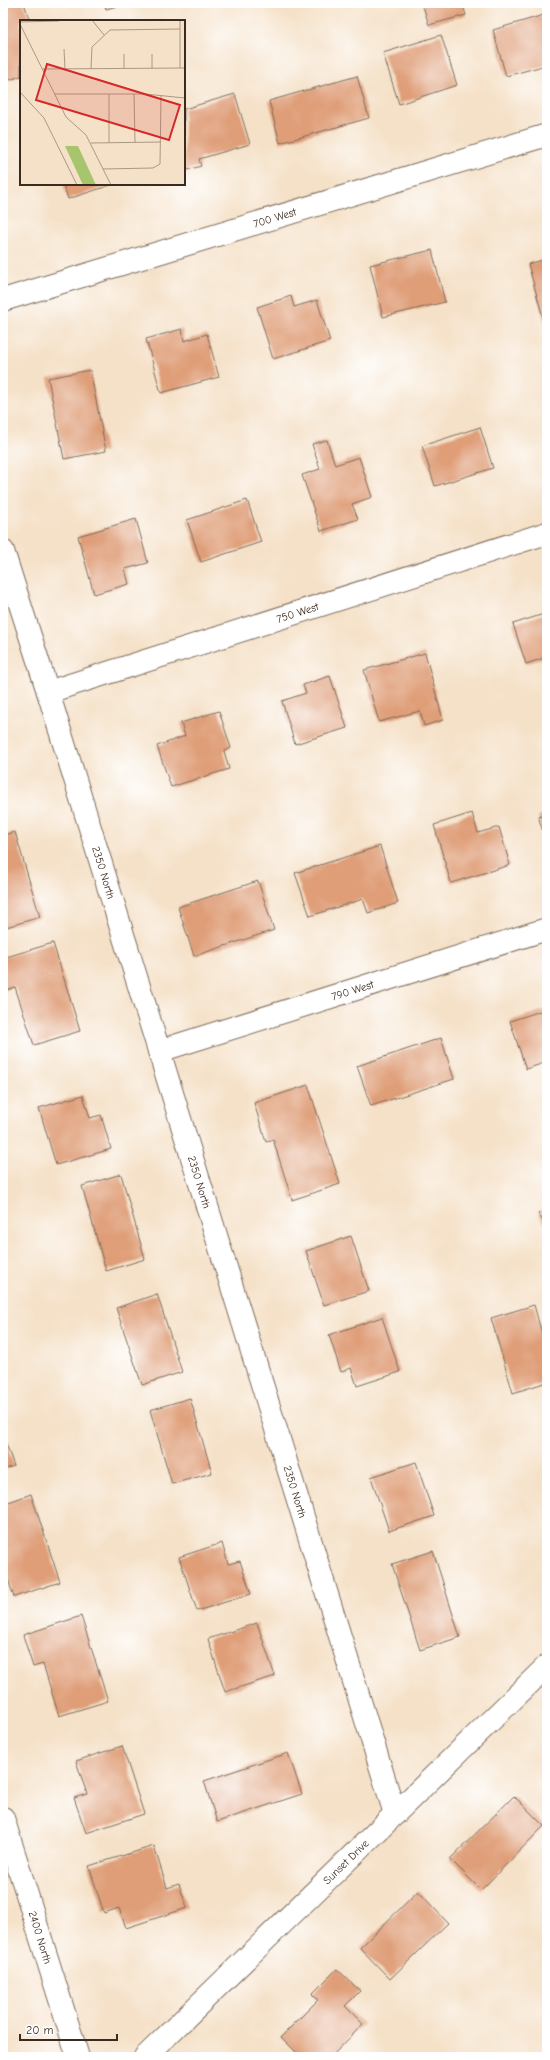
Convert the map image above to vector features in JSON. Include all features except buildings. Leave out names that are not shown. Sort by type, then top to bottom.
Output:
[{"type":"street","name":"700 West","points":[[3,300],[547,135]]},
{"type":"street","name":"750 West","points":[[48,692],[547,533]]},
{"type":"street","name":"2350 North","points":[[3,551],[395,1814]]},
{"type":"street","name":"790 West","points":[[159,1051],[547,930]]},
{"type":"street","name":"Sunset Drive","points":[[145,2057],[547,1666]]},
{"type":"street","name":"2400 North","points":[[3,1818],[78,2057]]}]
